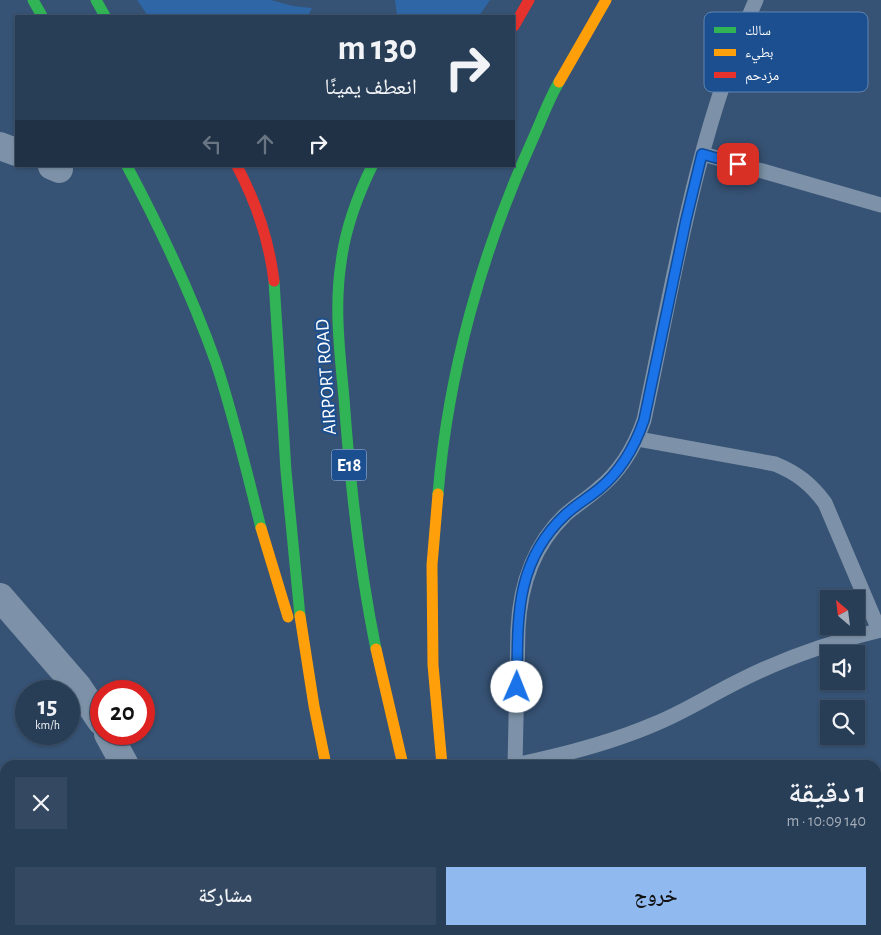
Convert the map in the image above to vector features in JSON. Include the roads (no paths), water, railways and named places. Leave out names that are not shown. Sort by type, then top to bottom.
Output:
[{"type":"highway","points":[[33,0],[41,15]]},
{"type":"highway","points":[[96,0],[104,15]]},
{"type":"highway","points":[[515,24],[529,0]]},
{"type":"highway","points":[[441,760],[432,674],[432,549],[440,468],[457,362],[471,305],[508,193],[531,138],[557,85],[606,0]]},
{"type":"highway","points":[[128,167],[157,220],[206,334],[243,452],[266,551],[277,588],[305,661]]},
{"type":"highway","points":[[238,167],[258,210],[273,264],[286,497],[294,579],[305,661],[325,760]]},
{"type":"highway","name":"AIRPORT ROAD","points":[[372,167],[351,216],[343,247],[338,311],[354,520],[379,666],[401,760]]},
{"type":"street","points":[[0,146],[15,152]]},
{"type":"street","points":[[0,597],[78,687],[90,705]]},
{"type":"street","points":[[114,745],[122,760]]},
{"type":"lane","points":[[751,12],[756,0]]},
{"type":"lane","points":[[515,760],[519,607],[523,584],[541,544],[553,528],[566,514],[600,488],[616,472],[638,439],[644,420],[686,220],[720,92]]},
{"type":"lane","points":[[702,154],[881,205]]},
{"type":"lane","points":[[538,760],[588,749],[624,737],[659,723],[736,682],[781,662],[827,645],[880,630],[825,503],[816,490],[803,479],[790,470],[775,464],[638,439]]}]
